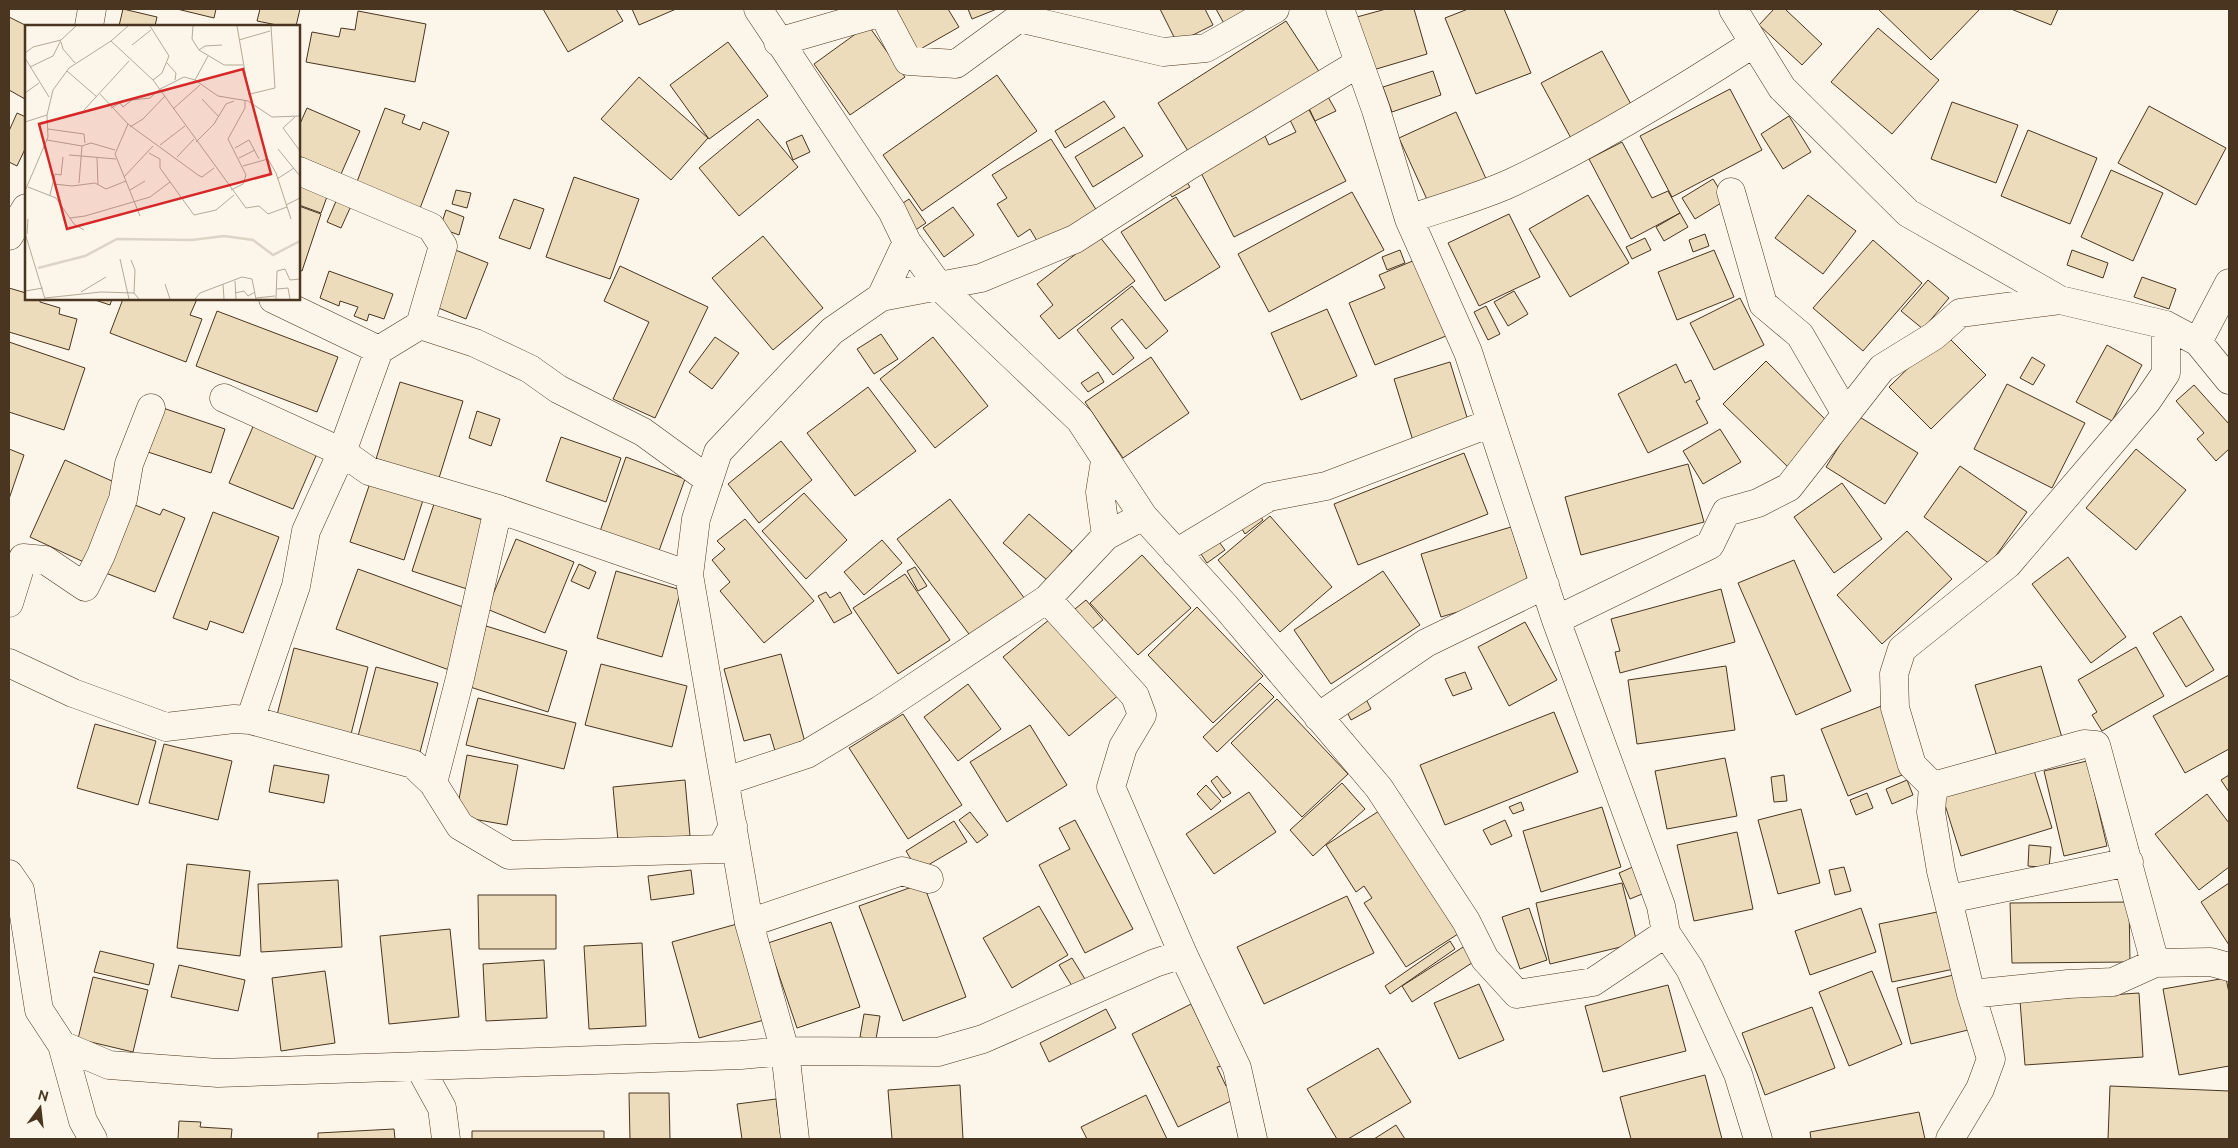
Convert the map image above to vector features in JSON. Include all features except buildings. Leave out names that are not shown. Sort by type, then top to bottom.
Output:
[{"type":"street","points":[[89,25],[92,9]]},
{"type":"street","points":[[758,9],[778,42],[892,211],[907,242],[939,286],[1080,420],[1105,461],[1143,516],[1226,607],[1379,788],[1466,921],[1485,959],[1517,994],[1593,982],[1666,932]]},
{"type":"street","points":[[778,42],[882,12],[908,61],[956,64],[1019,18],[1163,52],[1206,48],[1275,9]]},
{"type":"street","points":[[1340,9],[1409,219],[1468,352],[1556,620],[1661,906],[1666,932],[1690,969],[1738,1074],[1758,1139]]},
{"type":"street","points":[[1733,9],[1782,88],[1908,213],[2060,300],[2166,325],[2198,342],[2229,380]]},
{"type":"street","points":[[1409,219],[1512,183],[1624,123],[1754,43]]},
{"type":"street","points":[[795,1139],[786,1051],[749,923],[689,575],[696,519],[718,452],[832,331],[881,297],[981,278],[1076,239],[1190,165],[1359,63]]},
{"type":"street","points":[[250,720],[296,586],[306,531],[342,452],[379,350],[420,325],[443,246],[431,227],[300,171]]},
{"type":"street","points":[[1731,192],[1763,304],[1800,335],[1846,414]]},
{"type":"street","points":[[9,236],[25,210]]},
{"type":"street","points":[[881,297],[907,242]]},
{"type":"street","points":[[2198,342],[2229,283]]},
{"type":"street","points":[[274,300],[379,350]]},
{"type":"street","points":[[1556,620],[1710,545],[1726,512],[1758,503],[1789,487],[1882,368],[1934,336],[1960,313],[2060,300]]},
{"type":"street","points":[[420,325],[475,343],[530,369],[558,389],[643,432],[708,480]]},
{"type":"street","points":[[1934,786],[1912,765],[1894,708],[1894,674],[1902,649],[2008,564],[2147,401],[2166,373],[2166,325]]},
{"type":"street","points":[[224,398],[342,452],[369,471],[498,509],[689,575]]},
{"type":"street","points":[[9,603],[23,558],[45,560],[85,587],[101,555],[124,499],[129,464],[151,408]]},
{"type":"street","points":[[1176,553],[1269,498],[1326,486],[1491,423]]},
{"type":"street","points":[[1105,461],[1100,492],[1106,536]]},
{"type":"street","points":[[433,783],[460,678],[498,509]]},
{"type":"street","points":[[726,781],[807,754],[880,710],[1048,599],[1106,536],[1143,516]]},
{"type":"street","points":[[1318,717],[1426,643],[1545,585]]},
{"type":"street","points":[[1048,599],[1135,696],[1142,715],[1123,747],[1111,786],[1183,954],[1237,1068],[1253,1139]]},
{"type":"street","points":[[9,663],[73,693],[166,727],[234,719],[250,720],[412,764],[433,783],[460,826],[509,855],[721,849],[733,826]]},
{"type":"street","points":[[1934,786],[2084,744],[2096,745],[2155,963]]},
{"type":"street","points":[[1934,786],[1930,812],[1941,871],[1972,994],[1991,1059],[1980,1089],[1950,1139]]},
{"type":"street","points":[[1949,899],[2129,862]]},
{"type":"street","points":[[749,923],[902,871],[929,879]]},
{"type":"street","points":[[9,874],[20,890],[39,1010],[62,1045],[83,1121],[92,1139]]},
{"type":"street","points":[[62,1045],[109,1065],[218,1073],[740,1055],[786,1051],[938,1052],[983,1039],[1154,963],[1183,954]]},
{"type":"street","points":[[1972,994],[2068,984],[2113,982],[2155,963],[2210,962],[2229,966]]},
{"type":"street","points":[[419,1066],[442,1108],[446,1139]]}]
